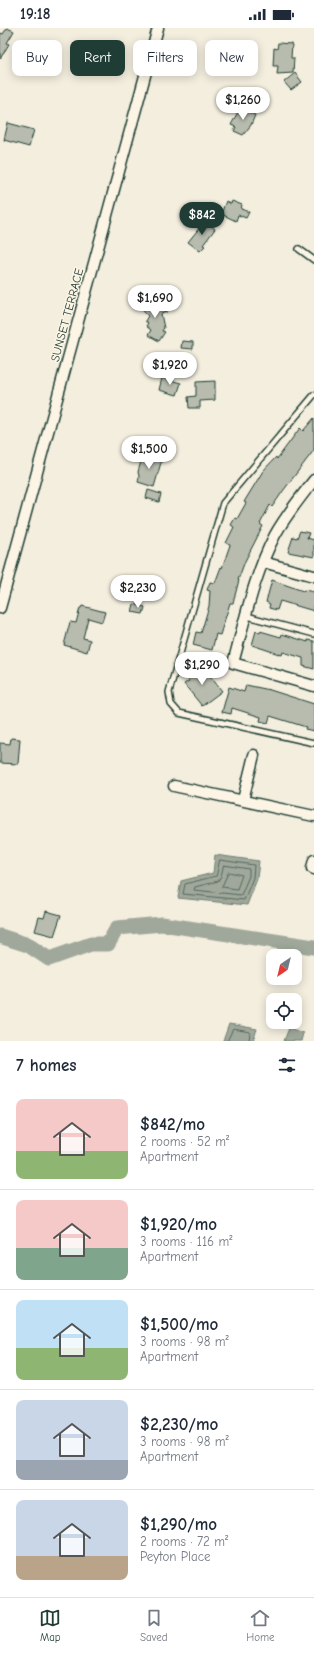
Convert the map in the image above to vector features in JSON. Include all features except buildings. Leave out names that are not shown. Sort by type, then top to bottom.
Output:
[{"type":"street","name":"SUNSET TERRACE","points":[[0,608],[158,28]]},
{"type":"street","points":[[314,480],[294,504],[275,535],[257,579],[233,663],[314,686]]},
{"type":"street","points":[[264,562],[314,576]]},
{"type":"street","points":[[242,800],[254,755]]},
{"type":"street","points":[[174,786],[314,816]]},
{"type":"lane","points":[[299,249],[314,260]]},
{"type":"lane","points":[[314,395],[223,502],[169,692],[171,704],[179,713],[314,743]]},
{"type":"lane","points":[[246,616],[314,634]]},
{"type":"water","points":[[215,855],[259,861],[257,879],[247,905],[178,898],[181,881],[213,873]]},
{"type":"water","points":[[229,1024],[257,1029],[253,1041],[223,1041]]},
{"type":"water","points":[[289,1029],[303,1033],[301,1041],[284,1041]]},
{"type":"waterway","points":[[0,936],[28,945],[49,959],[91,944],[108,944],[117,928],[162,924],[314,947]]}]
